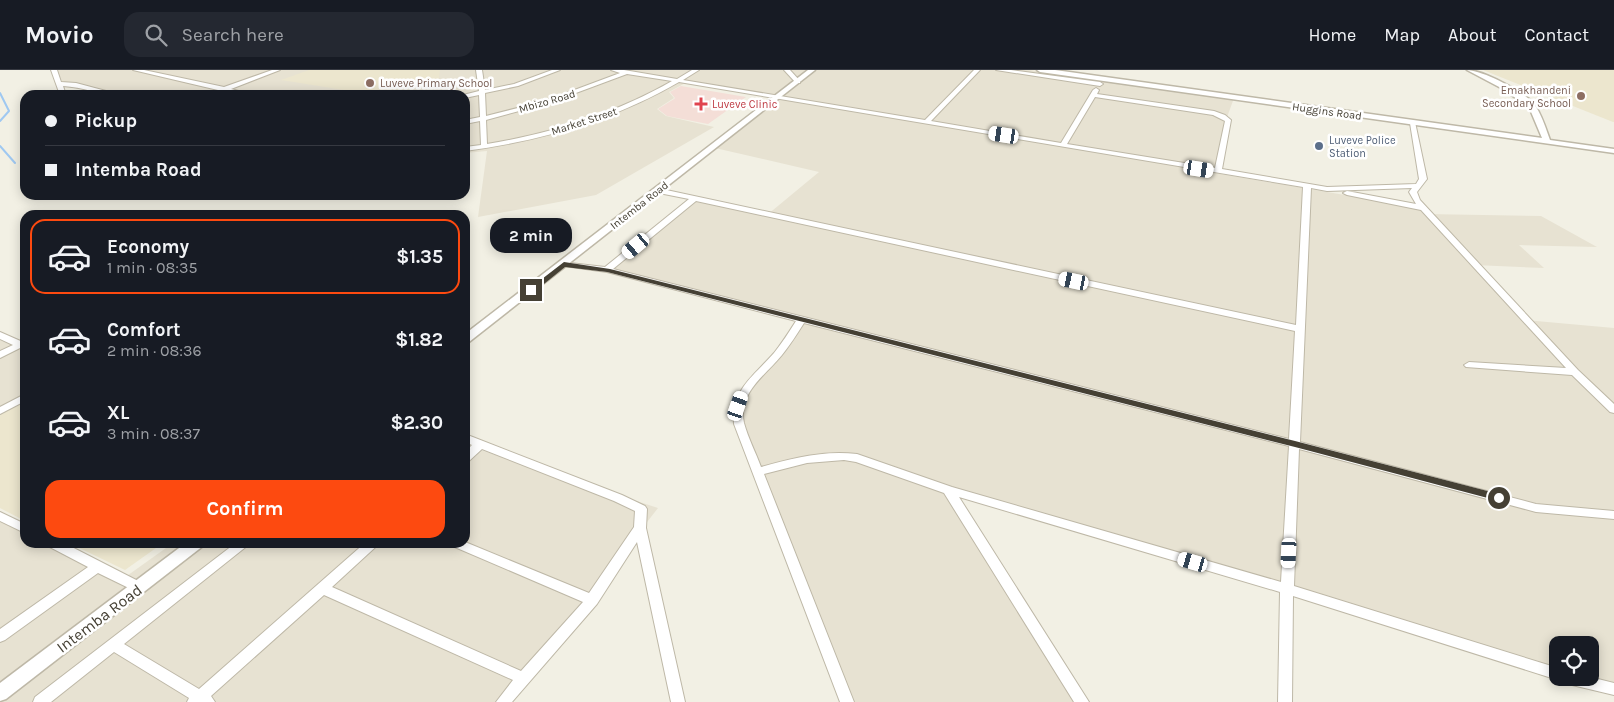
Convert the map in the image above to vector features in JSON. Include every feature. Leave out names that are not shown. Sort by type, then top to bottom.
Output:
[{"type":"street","points":[[54,70],[61,90]]},
{"type":"street","points":[[136,70],[229,90]]},
{"type":"street","points":[[225,89],[274,70]]},
{"type":"street","points":[[479,70],[482,93],[484,147]]},
{"type":"street","points":[[470,95],[523,82],[557,70]]},
{"type":"street","points":[[614,70],[1327,189],[1423,208]]},
{"type":"street","name":"Market Street","points":[[470,148],[546,133],[597,118],[651,96],[696,70]]},
{"type":"street","points":[[787,70],[798,82]]},
{"type":"street","name":"Intemba Road","points":[[470,336],[812,70]]},
{"type":"street","points":[[926,122],[977,70]]},
{"type":"street","points":[[999,70],[1101,82],[1063,145]]},
{"type":"street","name":"Huggins Road","points":[[1040,70],[1101,82],[1614,151]]},
{"type":"street","points":[[1470,70],[1504,86],[1528,103],[1536,112],[1547,141]]},
{"type":"street","name":"Mbizo Road","points":[[470,121],[571,95],[627,72]]},
{"type":"street","points":[[59,84],[76,85],[97,90]]},
{"type":"street","points":[[1093,95],[1214,112],[1223,116],[1228,120],[1218,172]]},
{"type":"street","points":[[1413,123],[1423,179],[1413,192],[1416,201],[1575,372],[1612,407]]},
{"type":"street","points":[[1327,189],[1418,186]]},
{"type":"street","points":[[1284,702],[1287,590],[1307,187]]},
{"type":"street","points":[[657,190],[1299,329]]},
{"type":"street","points":[[607,270],[694,199]]},
{"type":"street","points":[[564,264],[607,270],[1295,444],[1536,508],[1614,515]]},
{"type":"street","points":[[802,319],[779,353],[749,384],[741,396],[738,406],[739,424],[847,702]]},
{"type":"street","points":[[0,335],[20,345]]},
{"type":"street","points":[[0,355],[20,347]]},
{"type":"street","points":[[1469,365],[1575,372]]},
{"type":"street","points":[[0,411],[20,399]]},
{"type":"street","points":[[470,440],[641,509],[640,528],[678,702]]},
{"type":"street","points":[[470,453],[480,444]]},
{"type":"street","points":[[758,472],[804,459],[843,456],[948,490],[1287,590],[1549,671]]},
{"type":"street","points":[[948,490],[1082,702]]},
{"type":"street","points":[[0,516],[20,526]]},
{"type":"street","points":[[502,702],[592,600],[640,528]]},
{"type":"street","points":[[61,548],[139,588]]},
{"type":"street","name":"Intemba Road","points":[[0,693],[190,548]]},
{"type":"street","points":[[40,702],[238,548]]},
{"type":"street","points":[[114,645],[201,700],[368,548]]},
{"type":"street","points":[[467,548],[592,600]]},
{"type":"street","points":[[0,636],[97,567]]},
{"type":"street","points":[[323,590],[522,678]]},
{"type":"street","points":[[1599,685],[1614,688]]},
{"type":"shaded area","points":[[57,70],[1030,70],[1234,98],[1226,120],[1215,173],[1421,208],[1425,214],[1541,216],[1597,247],[1519,245],[1544,268],[1474,265],[1525,320],[1614,328],[1614,684],[1599,680],[1599,636],[1549,636],[1549,669],[946,487],[1081,702],[854,702],[739,414],[744,396],[805,317],[610,269],[694,200],[767,215],[819,172],[715,148],[780,98],[687,82],[669,92],[674,98],[657,109],[666,116],[714,127],[596,195],[478,217],[487,151],[470,153],[470,90],[104,90],[71,82],[62,82]]},
{"type":"shaded area","name":"Luveve Primary School","points":[[309,70],[440,70],[438,87],[344,90],[281,80]]},
{"type":"shaded area","name":"Emakhandeni Secondary School","points":[[1483,70],[1614,70],[1614,122],[1613,122]]},
{"type":"shaded area","name":"Luveve Clinic","points":[[681,86],[746,97],[708,124],[667,116],[658,109],[675,98],[670,92]]},
{"type":"shaded area","points":[[0,337],[20,345],[20,397],[0,408]]},
{"type":"shaded area","points":[[20,405],[20,518],[0,508],[0,415]]},
{"type":"shaded area","points":[[470,447],[658,508],[507,702],[0,702],[0,520],[20,531],[20,548],[50,548],[117,583],[166,548],[470,548]]},
{"type":"shaded area","points":[[79,548],[156,548],[125,570]]},
{"type":"waterway","points":[[0,93],[9,111],[0,121]]},
{"type":"waterway","points":[[0,146],[15,163]]},
{"type":"place","name":"Luveve Primary School","points":[[370,83]]},
{"type":"place","name":"Emakhandeni Secondary School","points":[[1581,96]]},
{"type":"place","name":"Luveve Clinic","points":[[701,104]]},
{"type":"place","name":"Luveve Police Station","points":[[1319,146]]},
{"type":"route","points":[[531,290],[564,264],[607,270],[1295,444],[1499,498]]}]
